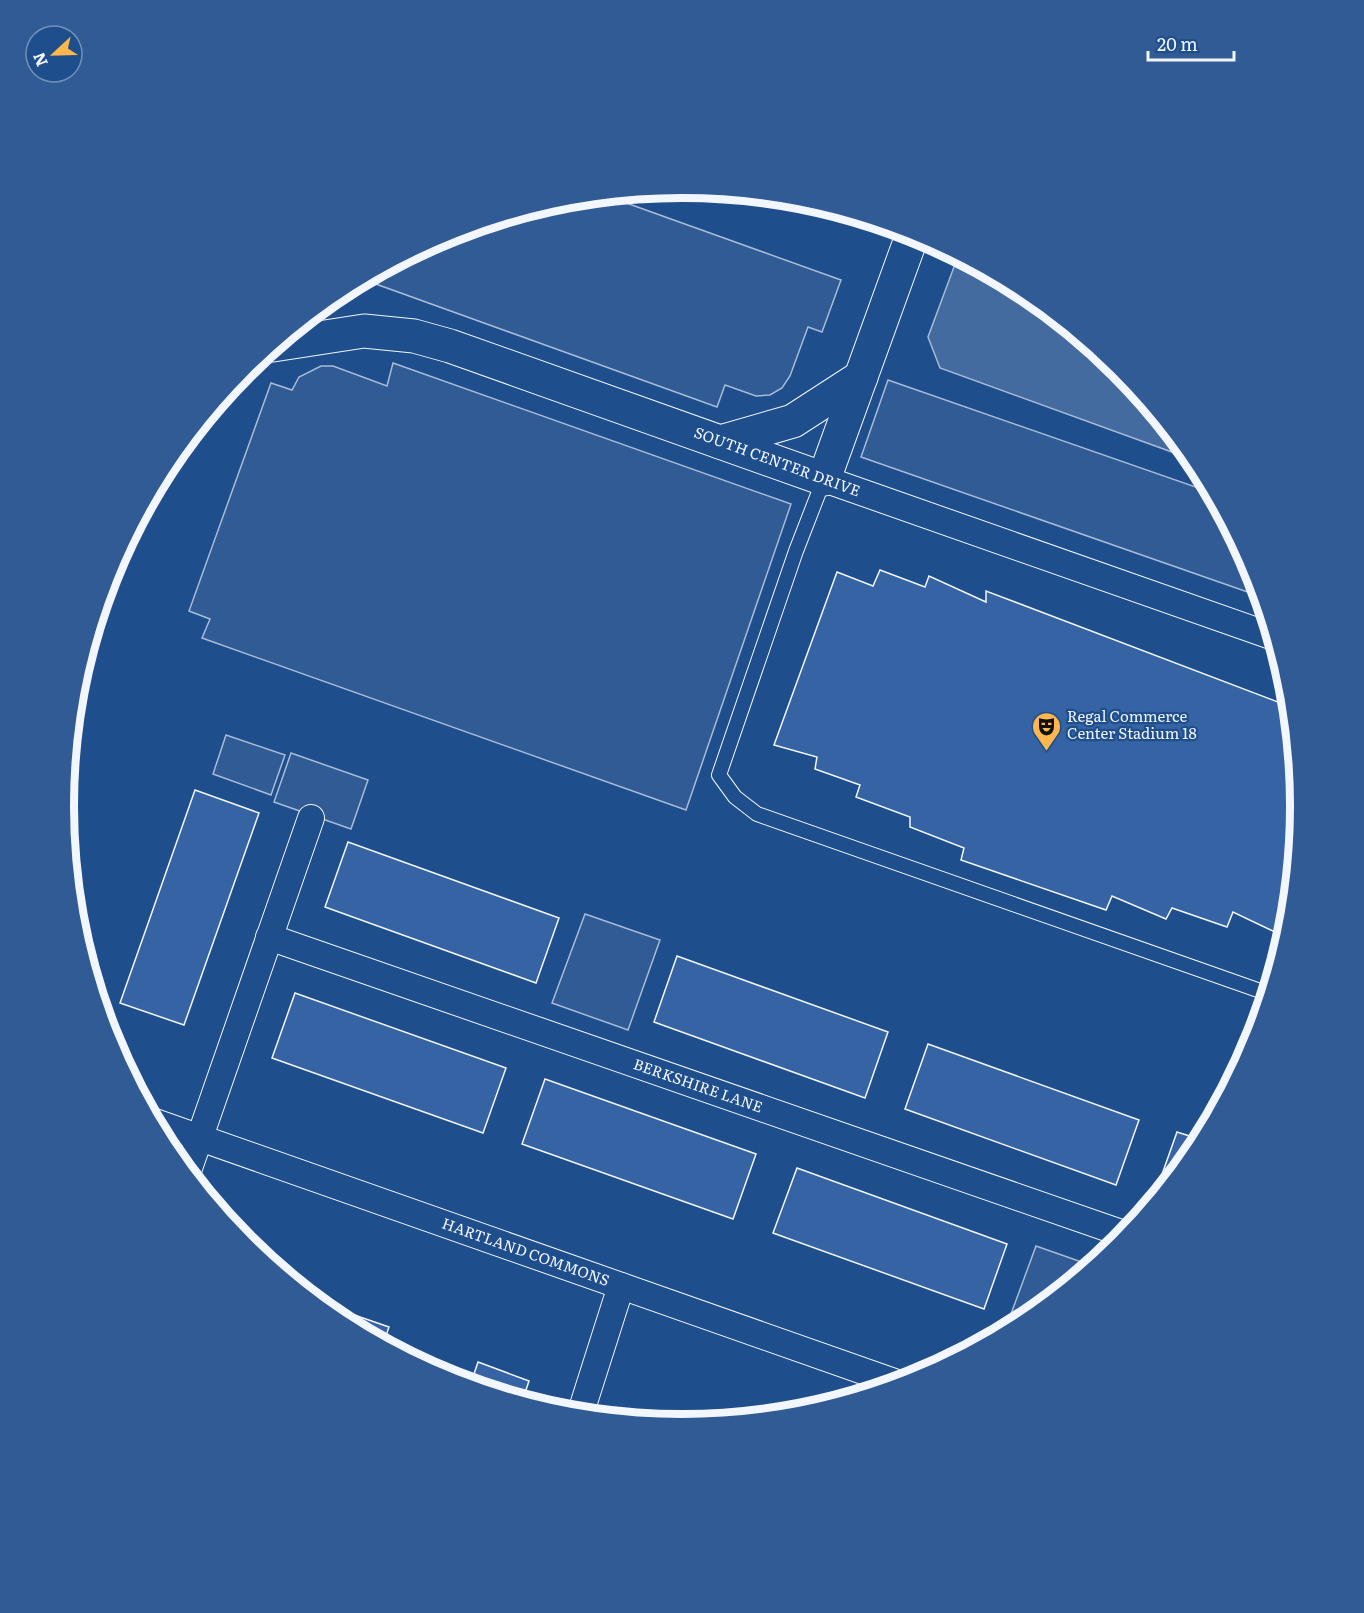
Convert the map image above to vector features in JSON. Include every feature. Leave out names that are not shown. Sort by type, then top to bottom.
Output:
[{"type":"street","points":[[824,479],[910,242]]},
{"type":"street","name":"SOUTH CENTER DRIVE","points":[[298,336],[364,331],[414,336],[450,346],[1265,634]]},
{"type":"street","points":[[720,442],[793,421],[861,377]]},
{"type":"street","points":[[190,1165],[311,818]]},
{"type":"street","name":"BERKSHIRE LANE","points":[[270,937],[1117,1232]]},
{"type":"street","name":"HARTLAND COMMONS","points":[[164,1125],[887,1380]]},
{"type":"street","points":[[583,1406],[621,1286]]},
{"type":"lane","points":[[824,479],[796,551],[719,775],[735,797],[758,814],[1261,991]]},
{"type":"shaded area","points":[[621,201],[841,280],[822,332],[808,327],[790,376],[782,388],[770,395],[756,396],[725,385],[717,407],[373,283],[449,244],[486,230],[563,210]]},
{"type":"shaded area","points":[[955,263],[1020,301],[1083,349],[1139,405],[1178,454],[940,368],[928,337]]},
{"type":"shaded area","points":[[393,363],[791,504],[686,810],[202,638],[210,619],[189,611],[271,383],[292,390],[299,377],[321,366],[333,366],[387,386]]},
{"type":"shaded area","points":[[888,380],[1201,489],[1228,537],[1251,593],[861,457]]},
{"type":"shaded area","points":[[122,569],[88,673],[106,611]]},
{"type":"shaded area","points":[[226,735],[285,755],[271,795],[213,774]]},
{"type":"shaded area","points":[[291,753],[368,780],[351,829],[274,802]]},
{"type":"shaded area","points":[[585,914],[660,940],[628,1030],[552,1003]]},
{"type":"shaded area","points":[[1036,1246],[1084,1263],[1052,1289],[1009,1319]]},
{"type":"building","name":"Regal Commerce Center Stadium 18","points":[[880,570],[925,587],[929,576],[986,602],[986,591],[1281,703],[1289,767],[1290,806],[1285,886],[1277,933],[1233,912],[1227,927],[1172,908],[1166,919],[1112,896],[1106,910],[961,860],[964,848],[910,827],[910,817],[856,797],[860,785],[815,769],[817,757],[774,745],[837,572],[873,586]]},
{"type":"building","points":[[195,790],[259,813],[184,1025],[120,1003]]},
{"type":"building","points":[[348,842],[559,918],[536,983],[325,907]]},
{"type":"building","points":[[677,956],[888,1032],[865,1098],[654,1022]]},
{"type":"building","points":[[295,993],[506,1068],[483,1133],[272,1058]]},
{"type":"building","points":[[928,1044],[1139,1120],[1116,1185],[905,1109]]},
{"type":"building","points":[[545,1079],[756,1154],[733,1219],[522,1144]]},
{"type":"building","points":[[1177,1132],[1193,1137],[1165,1177],[1158,1185]]},
{"type":"building","points":[[797,1168],[1007,1244],[984,1309],[773,1233]]},
{"type":"building","points":[[342,1311],[389,1327],[386,1337]]},
{"type":"building","points":[[478,1362],[529,1381],[525,1394],[473,1378]]},
{"type":"place","name":"Regal Commerce Center Stadium 18","points":[[1046,752]]}]
